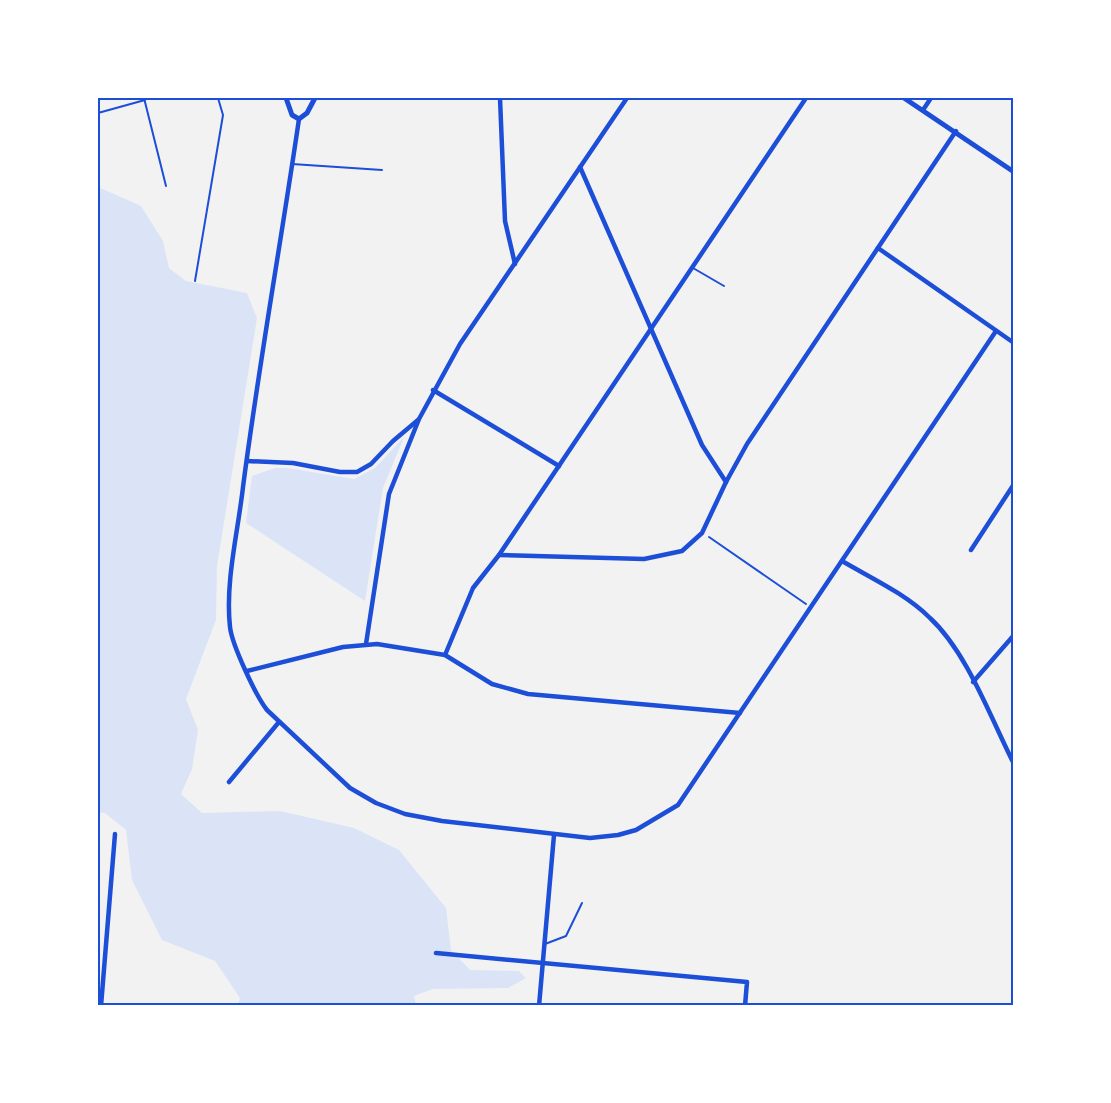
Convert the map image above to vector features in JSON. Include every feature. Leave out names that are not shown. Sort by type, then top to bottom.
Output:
[{"type":"street","points":[[285,98],[292,114],[299,119]]},
{"type":"street","points":[[315,98],[307,113],[299,119],[247,461],[230,612],[231,636],[261,703],[350,788],[387,808],[441,821],[590,838],[618,835],[649,825],[678,805],[996,331]]},
{"type":"street","points":[[500,98],[505,220],[514,264]]},
{"type":"street","points":[[366,644],[389,494],[418,419],[456,351],[627,98]]},
{"type":"street","points":[[445,655],[473,588],[499,555],[806,98]]},
{"type":"street","points":[[904,98],[1014,172]]},
{"type":"street","points":[[924,110],[931,98]]},
{"type":"street","points":[[499,555],[656,559],[682,551],[702,533],[747,444],[956,131]]},
{"type":"street","points":[[580,167],[702,445],[726,482]]},
{"type":"street","points":[[878,248],[1014,343]]},
{"type":"street","points":[[433,390],[559,466]]},
{"type":"street","points":[[247,461],[293,462],[340,472],[357,472],[371,464],[418,419]]},
{"type":"street","points":[[971,550],[1014,484]]},
{"type":"street","points":[[842,561],[909,601],[932,619],[974,682],[1014,764]]},
{"type":"street","points":[[974,682],[1014,635]]},
{"type":"street","points":[[247,671],[343,647],[366,644],[445,655],[484,681],[519,692],[740,713]]},
{"type":"street","points":[[229,782],[279,722]]},
{"type":"street","points":[[101,1005],[100,979],[115,834]]},
{"type":"street","points":[[539,1005],[554,834]]},
{"type":"street","points":[[436,953],[747,982],[745,1005]]},
{"type":"lane","points":[[195,281],[223,115],[218,98]]},
{"type":"lane","points":[[98,113],[145,99],[166,186]]},
{"type":"lane","points":[[292,164],[382,170]]},
{"type":"lane","points":[[692,267],[724,286]]},
{"type":"lane","points":[[545,944],[566,936],[582,903]]},
{"type":"path","points":[[702,533],[810,608]]},
{"type":"shaded area","points":[[98,187],[141,206],[163,241],[169,268],[186,281],[247,293],[257,318],[217,566],[216,620],[186,699],[198,730],[192,769],[181,794],[202,813],[280,811],[354,828],[399,850],[446,908],[451,950],[470,970],[519,971],[526,978],[508,988],[433,989],[414,996],[416,1005],[238,1005],[240,998],[215,961],[162,940],[132,880],[126,830],[105,813],[98,812]]},
{"type":"shaded area","points":[[404,437],[383,488],[365,601],[246,523],[252,476],[275,468],[288,468],[354,479],[375,468]]}]
